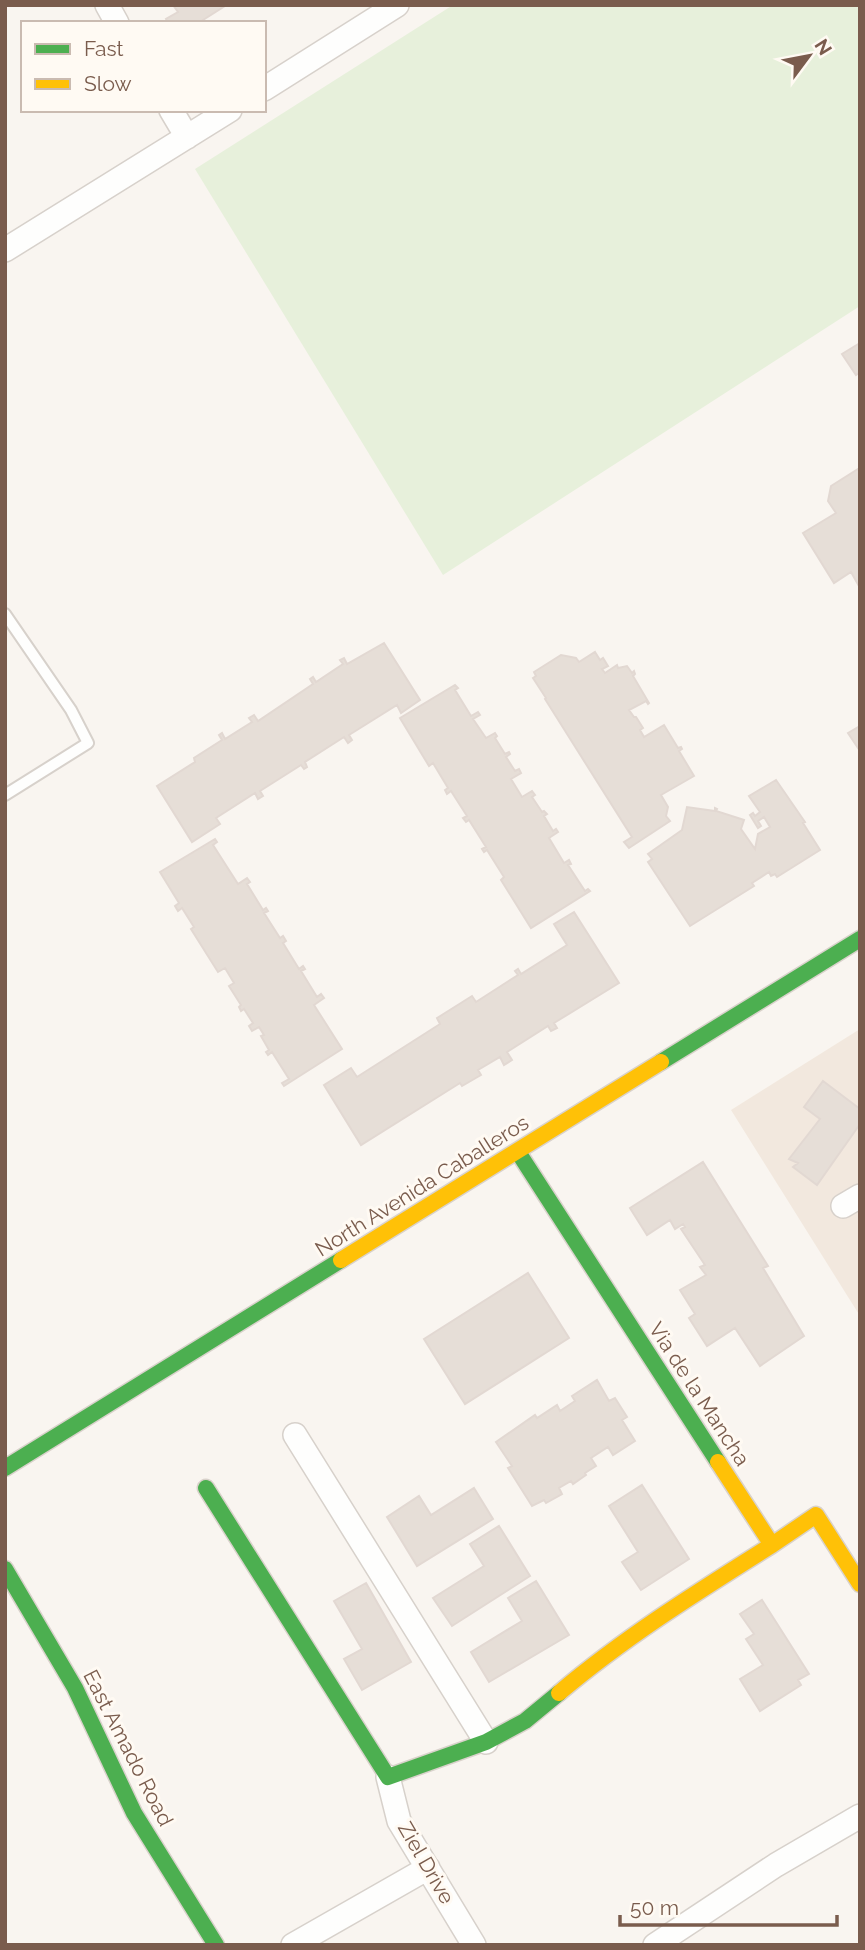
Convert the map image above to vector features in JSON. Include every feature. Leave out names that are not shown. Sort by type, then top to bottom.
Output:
[{"type":"street","points":[[107,5],[116,21]]},
{"type":"street","points":[[266,88],[397,5]]},
{"type":"street","points":[[172,112],[187,137]]},
{"type":"street","points":[[5,250],[227,112]]},
{"type":"street","name":"North Avenida Caballeros","points":[[5,1468],[860,939]]},
{"type":"street","name":"Via de la Mancha","points":[[518,1152],[772,1545]]},
{"type":"street","points":[[295,1435],[486,1742]]},
{"type":"street","points":[[205,1488],[388,1777],[486,1742],[525,1721],[580,1675],[683,1601],[816,1516],[860,1584]]},
{"type":"street","name":"East Amado Road","points":[[5,1569],[75,1689],[134,1812],[216,1945]]},
{"type":"street","name":"Ziel Drive","points":[[388,1777],[399,1821],[474,1945]]},
{"type":"street","points":[[655,1945],[776,1864],[860,1816]]},
{"type":"street","points":[[293,1945],[428,1868]]},
{"type":"lane","points":[[5,614],[71,710],[88,743],[5,794]]},
{"type":"shaded area","points":[[860,1029],[860,1316],[731,1110]]},
{"type":"green space","points":[[453,5],[860,5],[860,306],[443,575],[195,169]]},
{"type":"building","points":[[173,5],[225,5],[204,21],[167,21],[166,19],[178,12]]},
{"type":"building","points":[[860,343],[860,372],[856,375],[842,354]]},
{"type":"building","points":[[858,469],[860,588],[851,572],[834,583],[803,533],[836,513],[828,501],[831,486]]},
{"type":"building","points":[[384,643],[420,700],[401,713],[397,705],[349,735],[352,740],[348,743],[344,737],[305,762],[307,767],[304,769],[301,765],[260,791],[263,796],[258,799],[255,793],[216,818],[220,824],[192,842],[157,786],[195,762],[194,758],[222,740],[219,735],[222,733],[225,739],[252,722],[249,718],[254,715],[258,721],[313,684],[310,679],[313,677],[316,682],[343,664],[340,660],[344,658],[347,664]]},
{"type":"building","points":[[595,652],[608,666],[602,669],[605,673],[617,665],[618,668],[627,666],[632,673],[634,671],[633,676],[649,703],[646,701],[629,710],[643,728],[640,730],[644,737],[664,725],[678,748],[681,747],[679,751],[694,776],[661,795],[668,807],[666,816],[670,821],[629,848],[624,842],[632,837],[533,678],[536,676],[534,672],[561,655],[576,658],[579,662]]},
{"type":"building","points":[[455,685],[458,688],[455,690],[471,716],[478,712],[480,715],[473,719],[486,738],[495,733],[495,738],[505,754],[509,752],[506,757],[515,771],[519,769],[521,773],[511,779],[522,797],[532,791],[535,795],[532,797],[542,812],[547,814],[544,816],[553,831],[556,829],[558,832],[549,838],[564,863],[569,860],[571,864],[568,865],[585,891],[590,891],[531,928],[501,880],[504,877],[487,850],[484,852],[482,849],[486,847],[469,820],[466,822],[463,818],[467,816],[451,791],[447,794],[445,790],[448,788],[433,763],[429,766],[400,718]]},
{"type":"building","points":[[860,726],[860,751],[848,733]]},
{"type":"building","points":[[776,780],[805,822],[803,823],[820,850],[777,877],[775,874],[771,876],[769,872],[752,883],[754,886],[690,926],[648,862],[652,859],[648,854],[682,830],[687,807],[715,811],[715,808],[716,811],[744,820],[741,829],[755,849],[758,834],[770,827],[764,817],[758,821],[761,826],[758,828],[750,815],[753,813],[755,816],[760,812],[749,796]]},
{"type":"building","points":[[215,839],[217,842],[213,845],[238,884],[247,878],[250,882],[247,884],[263,910],[266,908],[268,911],[264,913],[280,938],[283,936],[286,941],[283,943],[299,969],[303,966],[305,969],[301,971],[317,997],[321,994],[324,998],[314,1005],[342,1049],[284,1086],[282,1083],[289,1079],[272,1052],[268,1055],[266,1052],[269,1050],[259,1027],[252,1031],[249,1026],[253,1023],[244,1009],[241,1011],[241,1005],[229,986],[234,983],[225,968],[218,972],[191,929],[194,927],[182,908],[178,911],[175,906],[179,903],[160,872]]},
{"type":"building","points":[[574,912],[619,983],[554,1023],[557,1028],[551,1031],[548,1026],[507,1052],[512,1060],[504,1065],[500,1057],[478,1070],[481,1075],[462,1086],[460,1083],[361,1145],[324,1085],[351,1068],[357,1077],[440,1024],[437,1018],[472,996],[476,1002],[518,975],[515,971],[518,969],[521,974],[567,945],[554,924]]},
{"type":"building","points":[[823,1081],[860,1109],[860,1124],[817,1185],[793,1167],[798,1163],[789,1159],[820,1119],[804,1107]]},
{"type":"building","points":[[703,1162],[768,1266],[763,1268],[804,1336],[760,1366],[735,1328],[707,1346],[689,1318],[695,1314],[680,1290],[706,1275],[700,1267],[705,1265],[681,1229],[685,1227],[683,1224],[675,1229],[670,1220],[647,1235],[630,1208]]},
{"type":"building","points":[[528,1273],[569,1338],[465,1404],[424,1339]]},
{"type":"building","points":[[597,1380],[609,1401],[615,1398],[627,1417],[622,1420],[635,1441],[613,1455],[608,1447],[591,1458],[596,1466],[585,1473],[586,1475],[573,1484],[571,1481],[559,1488],[562,1494],[546,1503],[544,1500],[532,1506],[508,1468],[512,1466],[496,1442],[535,1415],[537,1418],[557,1405],[560,1411],[575,1401],[572,1396]]},
{"type":"building","points":[[642,1485],[689,1559],[641,1590],[622,1562],[638,1552],[609,1506]]},
{"type":"building","points":[[474,1488],[493,1519],[417,1566],[387,1517],[419,1496],[431,1515]]},
{"type":"building","points":[[499,1526],[530,1576],[452,1626],[433,1598],[484,1566],[470,1544]]},
{"type":"building","points":[[536,1581],[569,1635],[489,1682],[471,1652],[522,1621],[508,1598]]},
{"type":"building","points":[[366,1583],[411,1662],[362,1690],[344,1659],[362,1649],[334,1601]]},
{"type":"building","points":[[762,1600],[809,1674],[798,1680],[801,1685],[760,1711],[740,1679],[763,1665],[746,1639],[754,1634],[740,1614]]},
{"type":"traffic: fast","points":[[661,1062],[860,939]]},
{"type":"traffic: fast","points":[[518,1152],[718,1462]]},
{"type":"traffic: fast","points":[[5,1468],[341,1260]]},
{"type":"traffic: fast","points":[[206,1488],[388,1777],[486,1742],[525,1721],[559,1693]]},
{"type":"traffic: fast","points":[[5,1569],[75,1688],[134,1813],[216,1945]]},
{"type":"traffic: slow","points":[[341,1260],[661,1062]]},
{"type":"traffic: slow","points":[[718,1462],[772,1545],[816,1515],[860,1584]]},
{"type":"traffic: slow","points":[[559,1693],[636,1634],[772,1545]]}]
